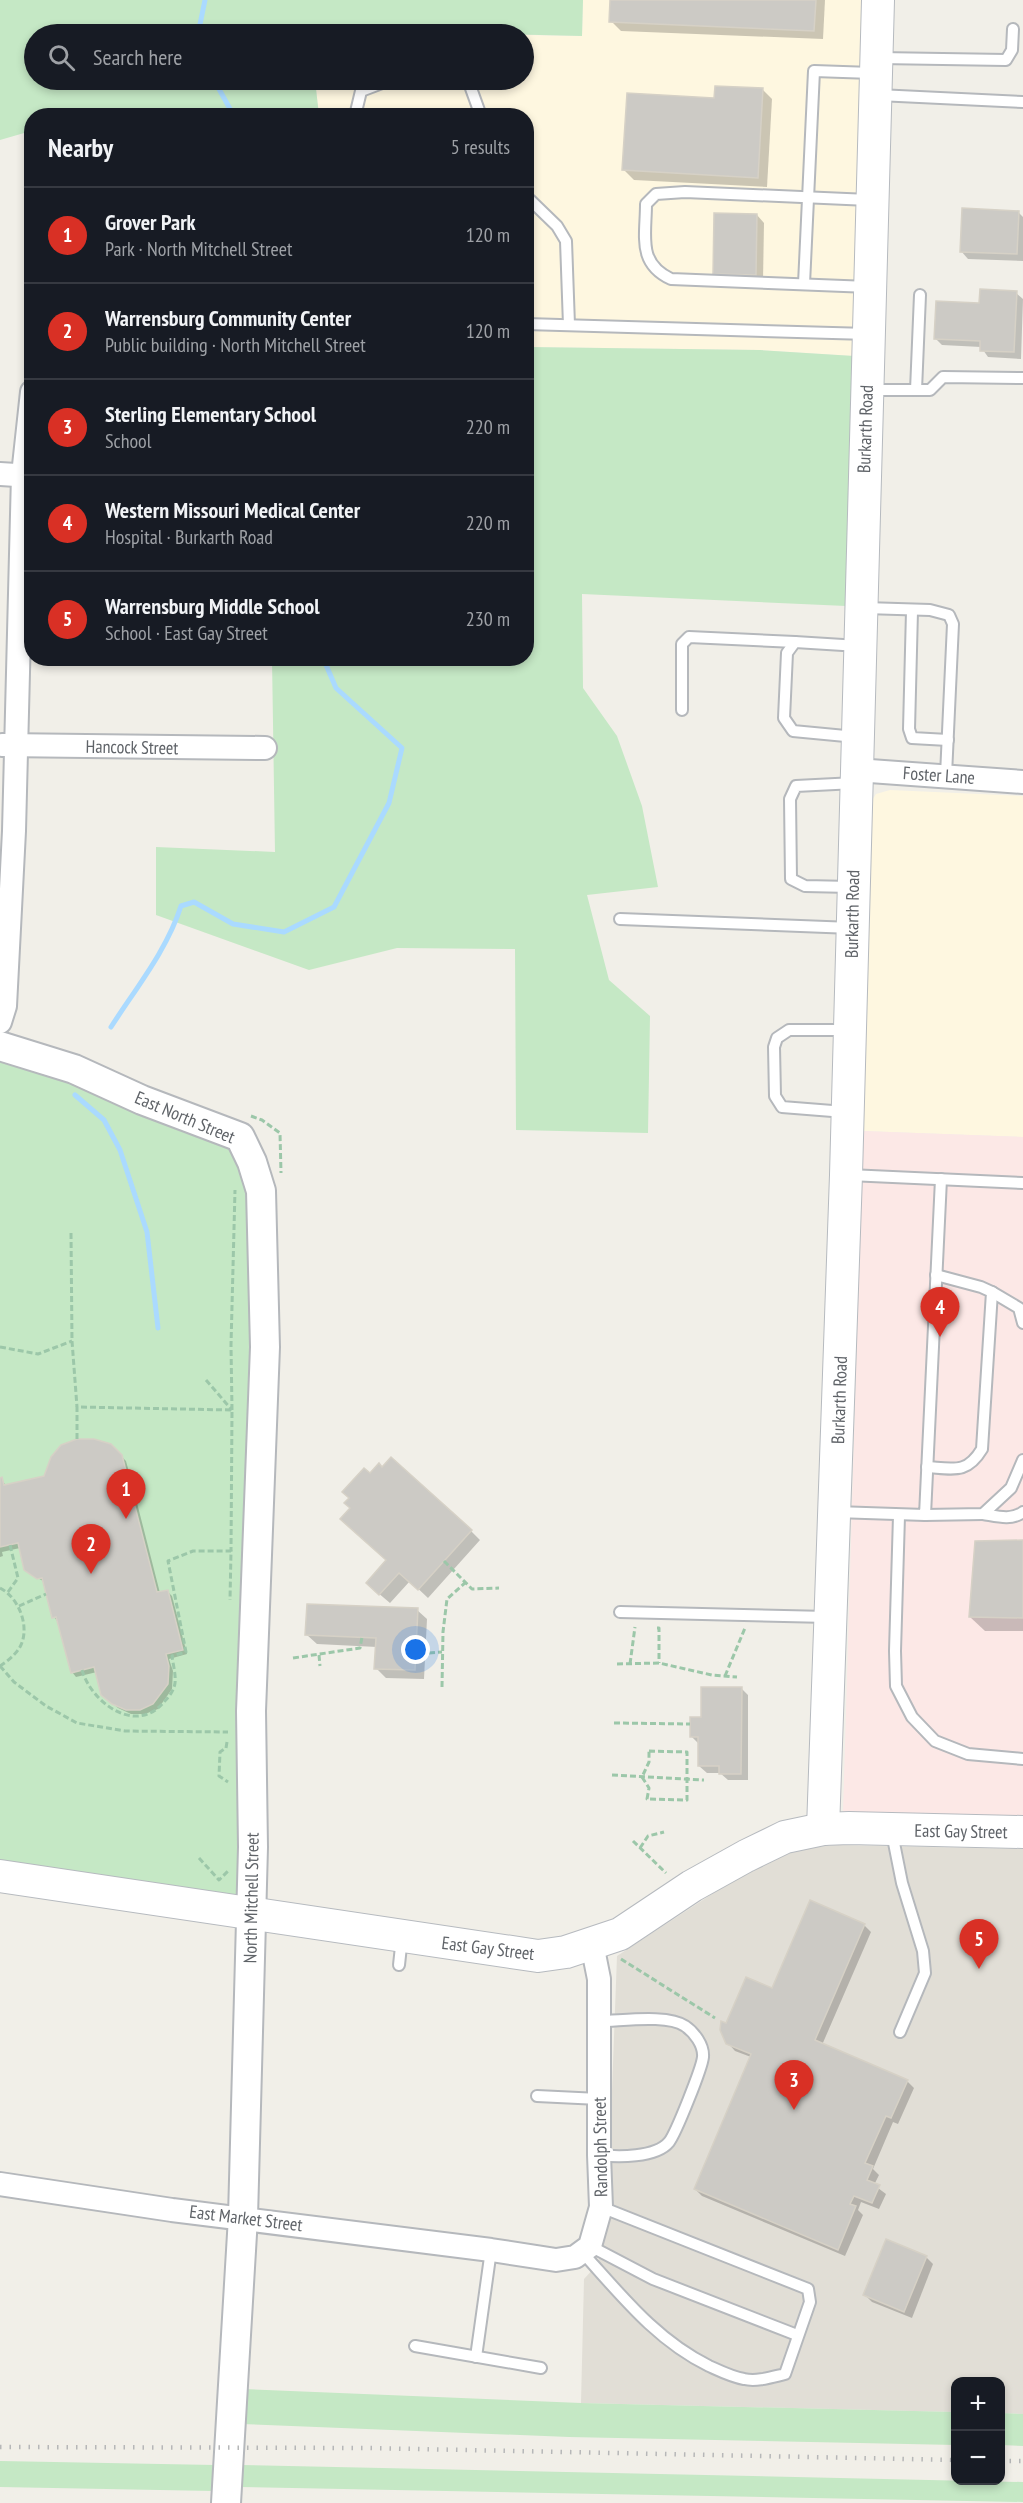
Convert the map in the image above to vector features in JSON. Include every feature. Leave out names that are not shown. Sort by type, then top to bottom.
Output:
[{"type":"main road","name":"Burkarth Road","points":[[823,1829],[836,1511],[878,0]]},
{"type":"main road","name":"East Gay Street","points":[[0,1875],[251,1913],[400,1951],[538,1962],[592,1944],[630,1928],[684,1892],[746,1856],[785,1837],[823,1829],[1023,1832]]},
{"type":"street","points":[[0,474],[24,475]]},
{"type":"street","points":[[0,1022],[5,1006],[14,831],[8,745],[24,518]]},
{"type":"street","name":"Hancock Street","points":[[8,745],[265,748]]},
{"type":"street","name":"Foster Lane","points":[[856,776],[946,775],[1023,782]]},
{"type":"street","name":"East North Street","points":[[0,1046],[74,1069],[142,1100],[240,1137],[252,1162],[261,1191],[265,1347]]},
{"type":"street","name":"North Mitchell Street","points":[[226,2503],[243,2217],[253,1846],[251,1711],[265,1347]]},
{"type":"street","name":"Randolph Street","points":[[586,2249],[601,2207],[599,1980],[592,1944]]},
{"type":"street","name":"East Market Street","points":[[0,2184],[172,2210],[243,2217],[491,2250]]},
{"type":"street","points":[[491,2250],[556,2260],[575,2257],[586,2249]]},
{"type":"lane","points":[[876,75],[1006,60],[1012,50],[1013,29]]},
{"type":"lane","points":[[804,284],[814,71],[876,75],[1023,102]]},
{"type":"lane","points":[[357,108],[361,91],[364,90]]},
{"type":"lane","points":[[472,90],[478,108]]},
{"type":"lane","points":[[869,287],[671,279],[657,273],[646,257],[646,204],[656,194],[686,192],[872,200]]},
{"type":"lane","points":[[534,204],[557,226],[566,241],[569,326]]},
{"type":"lane","points":[[916,390],[920,295]]},
{"type":"lane","points":[[534,324],[868,334]]},
{"type":"lane","points":[[867,390],[930,390],[943,377],[1023,378]]},
{"type":"lane","points":[[860,607],[930,610],[949,615],[953,624],[946,775]]},
{"type":"lane","points":[[912,611],[909,729],[912,738],[948,740]]},
{"type":"lane","points":[[682,710],[682,644],[689,637],[859,646]]},
{"type":"lane","points":[[795,642],[787,653],[784,718],[793,731],[857,737]]},
{"type":"lane","points":[[853,887],[805,886],[791,879],[790,799],[796,786],[856,776]]},
{"type":"lane","points":[[620,919],[852,928]]},
{"type":"lane","points":[[847,1112],[782,1107],[775,1096],[774,1047],[777,1038],[789,1030],[849,1030]]},
{"type":"lane","points":[[846,1174],[1023,1182]]},
{"type":"lane","points":[[925,1515],[941,1179]]},
{"type":"lane","points":[[936,1275],[992,1292],[1019,1308],[1023,1323]]},
{"type":"lane","points":[[927,1467],[959,1469],[973,1463],[982,1449],[992,1292]]},
{"type":"lane","points":[[983,1514],[1011,1488],[1022,1468]]},
{"type":"lane","points":[[836,1511],[899,1516],[983,1514],[1002,1517],[1018,1516],[1023,1512]]},
{"type":"lane","points":[[899,1516],[896,1686],[912,1717],[935,1741],[968,1754],[1023,1759]]},
{"type":"lane","points":[[620,1612],[831,1617]]},
{"type":"lane","points":[[892,1829],[902,1883],[923,1951],[925,1973],[900,2032]]},
{"type":"lane","points":[[599,2021],[666,2020],[684,2025],[699,2040],[703,2056],[689,2097],[669,2142],[659,2149],[625,2157],[599,2155]]},
{"type":"lane","points":[[537,2096],[599,2099]]},
{"type":"lane","points":[[586,2249],[639,2316],[687,2355],[723,2373],[745,2380],[785,2374],[810,2302],[808,2289],[601,2207]]},
{"type":"lane","points":[[586,2249],[653,2279],[797,2335]]},
{"type":"lane","points":[[476,2356],[491,2250]]},
{"type":"lane","points":[[416,2346],[541,2368]]},
{"type":"path","points":[[244,1114],[262,1120],[280,1133],[281,1178]]},
{"type":"path","points":[[230,1607],[231,1346],[235,1186]]},
{"type":"path","points":[[71,1233],[72,1341],[77,1438]]},
{"type":"path","points":[[0,1347],[38,1354],[72,1341]]},
{"type":"path","points":[[206,1380],[232,1410]]},
{"type":"path","points":[[77,1407],[232,1410]]},
{"type":"path","points":[[8,1592],[18,1578],[10,1545]]},
{"type":"path","points":[[82,1670],[89,1688],[111,1709],[128,1715],[144,1715],[160,1707],[170,1696],[175,1683],[172,1656],[186,1652],[168,1561],[193,1551],[231,1551]]},
{"type":"path","points":[[444,1561],[472,1589],[499,1588]]},
{"type":"path","points":[[442,1687],[442,1652],[447,1599],[466,1581]]},
{"type":"path","points":[[0,1588],[8,1592],[19,1606],[24,1638],[19,1649],[0,1666],[22,1688],[46,1706],[77,1722],[125,1731],[229,1731],[226,1748],[220,1752],[219,1776],[232,1785]]},
{"type":"path","points":[[19,1606],[46,1594]]},
{"type":"path","points":[[725,1676],[746,1626]]},
{"type":"path","points":[[630,1664],[634,1627],[642,1628]]},
{"type":"path","points":[[651,1628],[659,1628],[659,1663]]},
{"type":"path","points":[[293,1659],[360,1648],[362,1637]]},
{"type":"path","points":[[429,1653],[442,1652]]},
{"type":"path","points":[[319,1655],[321,1666]]},
{"type":"path","points":[[617,1664],[659,1663],[712,1675],[737,1677]]},
{"type":"path","points":[[614,1724],[690,1724]]},
{"type":"path","points":[[649,1751],[687,1752],[687,1800],[647,1799],[649,1788],[642,1777],[649,1762],[649,1751]]},
{"type":"path","points":[[612,1775],[704,1780]]},
{"type":"path","points":[[640,1848],[648,1836],[664,1832]]},
{"type":"path","points":[[633,1841],[684,1892]]},
{"type":"path","points":[[199,1858],[219,1880],[228,1873],[228,1862]]},
{"type":"path","points":[[624,1954],[617,1956],[715,2018]]},
{"type":"shaded area","points":[[583,0],[864,0],[854,356],[760,350],[534,347],[534,108],[318,108],[316,90],[534,90],[534,35],[582,36]]},
{"type":"shaded area","points":[[890,790],[1023,796],[1023,1137],[863,1131],[869,805],[876,794]]},
{"type":"shaded area","points":[[863,1131],[1023,1137],[1023,1818],[843,1814]]},
{"type":"shaded area","points":[[838,1845],[1023,1849],[1023,2414],[1005,2413],[1005,2377],[951,2377],[951,2412],[581,2403],[584,2279],[596,2266],[607,2225],[617,1956],[735,1879],[777,1855],[812,1847]]},
{"type":"green space","points":[[0,0],[583,0],[582,36],[534,35],[534,24],[24,24],[24,90],[316,90],[318,108],[24,108],[24,133],[0,140]]},
{"type":"green space","points":[[534,347],[760,350],[854,356],[846,606],[582,594],[583,688],[617,736],[642,806],[658,887],[587,895],[609,980],[650,1016],[648,1133],[516,1130],[515,949],[397,948],[309,970],[156,915],[156,847],[275,852],[272,666],[534,666]]},
{"type":"green space","points":[[0,1046],[202,1122],[252,1162],[251,1913],[0,1875]]},
{"type":"green space","points":[[243,2389],[581,2403],[951,2412],[951,2445],[569,2437],[241,2424]]},
{"type":"green space","points":[[1005,2413],[1023,2414],[1023,2446],[1005,2445]]},
{"type":"green space","points":[[0,2461],[215,2465],[213,2491],[0,2487]]},
{"type":"green space","points":[[241,2465],[951,2480],[951,2485],[1005,2485],[1005,2482],[1023,2482],[1023,2502],[240,2487]]},
{"type":"building","points":[[610,0],[816,0],[814,31],[609,22]]},
{"type":"building","points":[[715,86],[763,88],[758,178],[622,170],[627,93],[714,98]]},
{"type":"building","points":[[962,208],[1019,211],[1017,254],[960,252]]},
{"type":"building","points":[[714,213],[757,214],[756,275],[713,274]]},
{"type":"building","points":[[980,289],[1017,291],[1014,352],[980,351],[980,341],[934,339],[936,301],[979,303]]},
{"type":"building","points":[[77,1439],[94,1439],[111,1444],[122,1455],[126,1471],[133,1470],[137,1485],[130,1487],[157,1592],[168,1590],[183,1650],[166,1654],[169,1666],[168,1684],[153,1704],[140,1710],[126,1710],[112,1704],[101,1695],[94,1667],[71,1673],[56,1617],[52,1618],[42,1578],[37,1579],[24,1570],[18,1543],[0,1547],[0,1478],[2,1477],[4,1485],[44,1476],[51,1457],[61,1445]]},
{"type":"building","points":[[391,1457],[472,1530],[418,1590],[399,1573],[379,1595],[366,1583],[386,1560],[340,1519],[350,1508],[344,1503],[349,1498],[342,1492],[364,1468],[370,1473],[379,1463],[382,1467]]},
{"type":"building","points":[[1023,1540],[1023,1618],[969,1617],[975,1541]]},
{"type":"building","points":[[307,1604],[418,1608],[415,1670],[374,1669],[376,1638],[305,1635]]},
{"type":"building","points":[[701,1687],[742,1687],[741,1774],[719,1774],[719,1766],[698,1766],[698,1737],[690,1737],[690,1717],[701,1717]]},
{"type":"building","points":[[810,1900],[865,1924],[815,2040],[908,2080],[891,2118],[886,2116],[865,2163],[873,2166],[867,2180],[880,2185],[872,2203],[854,2196],[850,2204],[856,2206],[838,2250],[694,2189],[751,2054],[726,2044],[720,2030],[721,2021],[726,2023],[746,1977],[772,1988]]},
{"type":"building","points":[[886,2239],[927,2256],[904,2312],[863,2295]]},
{"type":"waterway","points":[[200,24],[205,0]]},
{"type":"waterway","points":[[220,90],[230,108]]},
{"type":"waterway","points":[[111,1027],[168,938],[181,906],[194,902],[233,924],[284,932],[334,907],[389,803],[402,748],[336,688],[326,666]]},
{"type":"waterway","points":[[75,1095],[104,1120],[120,1150],[147,1232],[158,1328]]},
{"type":"railway","points":[[0,2447],[368,2448],[951,2460]]},
{"type":"railway","points":[[1005,2461],[1023,2461]]},
{"type":"place","name":"Western Missouri Medical Center","points":[[940,1337]]},
{"type":"place","name":"Grover Park","points":[[126,1519]]},
{"type":"place","name":"Warrensburg Community Center","points":[[91,1574]]},
{"type":"place","name":"Warrensburg Middle School","points":[[979,1969]]},
{"type":"place","name":"Sterling Elementary School","points":[[794,2110]]}]
